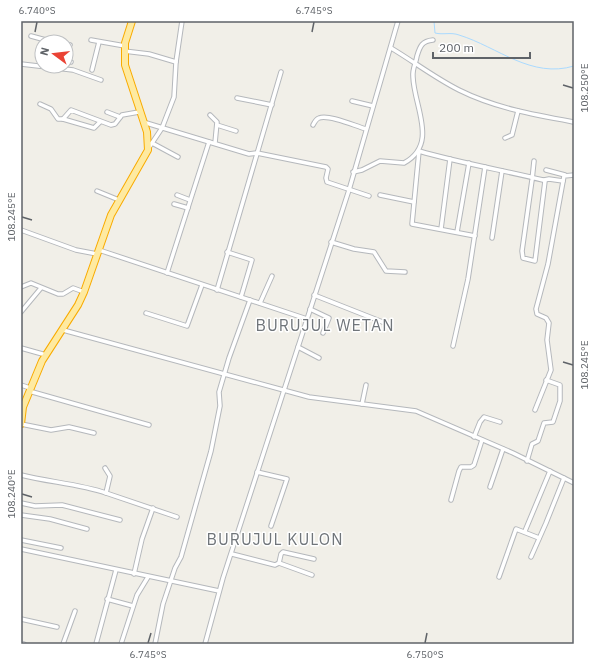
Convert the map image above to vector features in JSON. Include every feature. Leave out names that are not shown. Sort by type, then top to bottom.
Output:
[{"type":"highway","points":[[21,424],[26,393],[46,355],[64,330],[84,292],[108,222],[148,150],[148,137],[126,72],[124,49],[132,21]]},
{"type":"street","points":[[148,150],[162,128],[174,97],[176,62],[182,21]]},
{"type":"street","points":[[204,644],[219,591],[257,472],[349,190],[398,21]]},
{"type":"street","points":[[91,40],[176,62]]},
{"type":"street","points":[[432,40],[426,41],[421,45],[415,62],[413,77],[419,103],[423,138],[420,151],[412,224],[475,236]]},
{"type":"street","points":[[92,70],[99,42]]},
{"type":"street","points":[[391,48],[459,90],[488,102],[518,111],[574,122]]},
{"type":"street","points":[[21,64],[34,65]]},
{"type":"street","points":[[74,70],[102,80]]},
{"type":"street","points":[[217,290],[281,72]]},
{"type":"street","points":[[237,98],[272,105]]},
{"type":"street","points":[[352,101],[373,106]]},
{"type":"street","points":[[40,104],[51,109],[56,118],[94,128],[100,122]]},
{"type":"street","points":[[63,119],[71,110],[100,122],[113,125],[120,117],[126,114],[139,112]]},
{"type":"street","points":[[505,138],[512,135],[518,111]]},
{"type":"street","points":[[108,112],[120,117]]},
{"type":"street","points":[[210,115],[216,120],[217,125],[214,143]]},
{"type":"street","points":[[312,125],[321,118],[341,120],[366,129]]},
{"type":"street","points":[[143,122],[249,154],[257,153],[326,167],[328,169],[326,178],[327,182],[369,196]]},
{"type":"street","points":[[217,125],[236,131]]},
{"type":"street","points":[[167,273],[208,142]]},
{"type":"street","points":[[152,143],[178,156]]},
{"type":"street","points":[[420,151],[544,180],[549,179],[562,181]]},
{"type":"street","points":[[353,172],[362,170],[380,161],[404,163],[420,151]]},
{"type":"street","points":[[440,229],[450,159]]},
{"type":"street","points":[[534,161],[522,251],[523,258],[527,260],[535,261],[546,184],[544,180]]},
{"type":"street","points":[[457,232],[469,163]]},
{"type":"street","points":[[453,346],[468,279],[485,167]]},
{"type":"street","points":[[546,170],[574,175]]},
{"type":"street","points":[[492,238],[502,171]]},
{"type":"street","points":[[535,410],[551,368],[547,340],[550,324],[546,318],[537,314],[536,309],[550,252],[562,181],[565,174]]},
{"type":"street","points":[[97,191],[119,200]]},
{"type":"street","points":[[177,195],[190,200]]},
{"type":"street","points":[[380,195],[414,202]]},
{"type":"street","points":[[174,204],[188,208]]},
{"type":"street","points":[[21,230],[76,250],[98,252],[306,319]]},
{"type":"street","points":[[331,242],[354,249],[374,252],[386,271],[405,272]]},
{"type":"street","points":[[227,252],[252,260],[241,297]]},
{"type":"street","points":[[260,304],[272,276]]},
{"type":"street","points":[[21,287],[31,283],[58,294],[62,294],[73,288],[84,292]]},
{"type":"street","points":[[146,313],[187,326],[202,285]]},
{"type":"street","points":[[21,312],[41,288]]},
{"type":"street","points":[[314,295],[385,323]]},
{"type":"street","points":[[155,644],[170,582],[181,557],[211,451],[220,406],[219,392],[250,300]]},
{"type":"street","points":[[310,309],[329,318],[323,333]]},
{"type":"street","points":[[64,330],[322,399],[416,411],[436,418],[574,483]]},
{"type":"street","points":[[298,347],[319,358]]},
{"type":"street","points":[[21,348],[46,355]]},
{"type":"street","points":[[527,461],[532,445],[538,441],[544,423],[553,423],[558,410],[560,385],[546,380]]},
{"type":"street","points":[[21,385],[26,393],[149,425]]},
{"type":"street","points":[[362,404],[366,385]]},
{"type":"street","points":[[474,437],[483,418],[488,417],[500,422]]},
{"type":"street","points":[[21,424],[51,430],[69,427],[94,433]]},
{"type":"street","points":[[451,500],[460,468],[471,468],[474,465],[482,440]]},
{"type":"street","points":[[490,487],[503,449]]},
{"type":"street","points":[[106,468],[110,476],[106,494]]},
{"type":"street","points":[[525,531],[550,471]]},
{"type":"street","points":[[257,472],[287,479],[271,526]]},
{"type":"street","points":[[21,475],[51,483],[87,488],[153,508],[177,517]]},
{"type":"street","points":[[531,557],[564,478]]},
{"type":"street","points":[[21,503],[35,506],[62,505],[120,520]]},
{"type":"street","points":[[134,574],[142,539],[153,508]]},
{"type":"street","points":[[21,515],[50,519],[87,529]]},
{"type":"street","points":[[499,577],[516,529],[525,531],[539,538]]},
{"type":"street","points":[[21,540],[62,548]]},
{"type":"street","points":[[21,548],[170,582],[219,591]]},
{"type":"street","points":[[279,563],[283,552],[314,559]]},
{"type":"street","points":[[232,554],[275,565],[279,563],[312,575]]},
{"type":"street","points":[[96,644],[107,598],[116,570]]},
{"type":"street","points":[[121,644],[137,595],[148,577]]},
{"type":"street","points":[[107,598],[133,606]]},
{"type":"street","points":[[63,644],[74,611]]},
{"type":"street","points":[[21,619],[57,627]]},
{"type":"waterway","points":[[434,21],[435,33],[459,35],[529,65],[558,69],[574,66]]},
{"type":"district","name":"BURUJUL WETAN","points":[[325,325]]},
{"type":"district","name":"BURUJUL KULON","points":[[275,539]]}]
